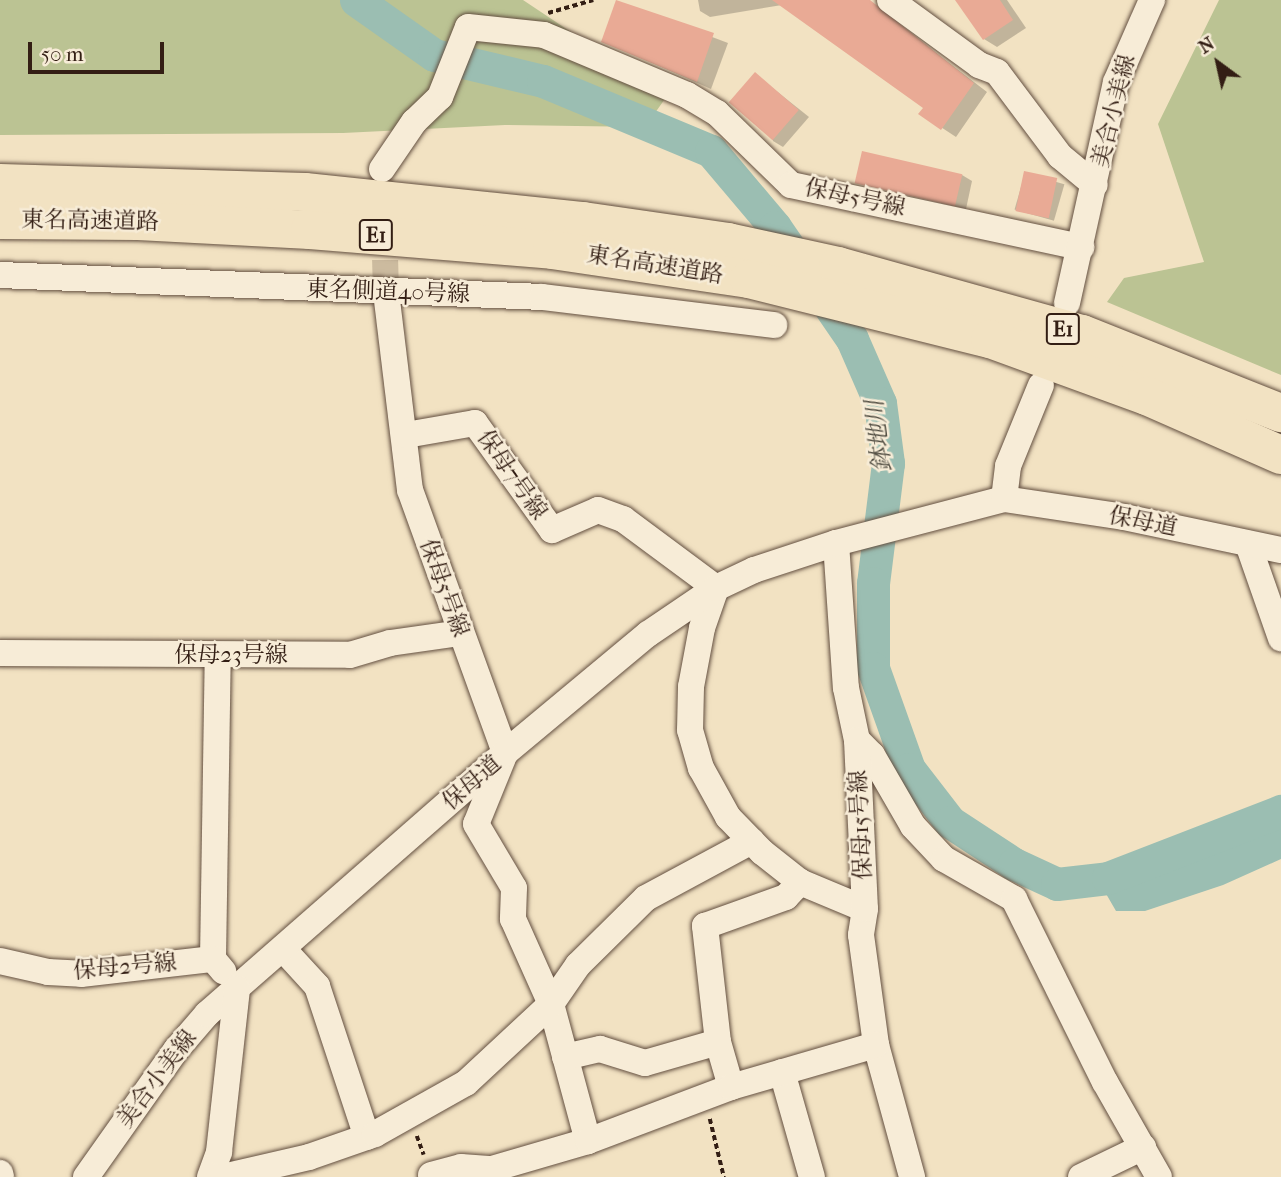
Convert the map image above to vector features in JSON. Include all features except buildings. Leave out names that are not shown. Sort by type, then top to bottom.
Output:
[{"type":"highway","name":"東名高速道路","points":[[0,183],[305,192],[583,221],[729,242],[838,266],[1082,334],[1281,413]]},
{"type":"highway","name":"東名高速道路","points":[[0,220],[138,221],[324,231],[552,250],[749,279],[990,339],[1070,366],[1281,455]]},
{"type":"street","points":[[890,0],[979,65],[997,72],[1060,156],[1095,185]]},
{"type":"street","name":"美合小美線","points":[[1067,303],[1116,82],[1152,0]]},
{"type":"street","name":"保母5号線","points":[[382,169],[414,122],[440,97],[468,27],[544,36],[687,95],[718,113],[791,185],[1081,247]]},
{"type":"street","name":"東名側道40号線","points":[[0,275],[542,297],[775,325]]},
{"type":"street","name":"保母5号線","points":[[386,292],[410,490],[505,753]]},
{"type":"street","points":[[1004,499],[1008,466],[1041,386]]},
{"type":"street","name":"保母7号線","points":[[405,435],[475,423],[552,530],[597,510],[623,519],[716,588]]},
{"type":"street","name":"保母道","points":[[237,989],[505,753],[648,634],[716,588],[754,570],[845,541],[1004,499],[1124,517],[1281,550]]},
{"type":"street","name":"保母15号線","points":[[845,541],[846,688],[857,740],[865,909],[861,935],[876,1045],[912,1177]]},
{"type":"street","points":[[1248,544],[1281,638]]},
{"type":"street","points":[[716,588],[693,675],[690,730],[701,768],[728,817],[752,841],[800,882],[865,909]]},
{"type":"street","name":"保母23号線","points":[[0,653],[350,655],[390,643],[460,632]]},
{"type":"street","points":[[210,1177],[219,1152],[237,989],[213,959],[218,656]]},
{"type":"street","points":[[857,740],[872,755],[913,826],[944,859],[1014,899],[1105,1082],[1159,1177]]},
{"type":"street","points":[[505,753],[476,824],[514,888],[513,919],[551,1004],[588,1141]]},
{"type":"street","points":[[223,1177],[309,1157],[367,1137],[410,1116],[466,1083],[551,1004],[578,965],[646,898],[752,841]]},
{"type":"street","points":[[731,1087],[718,1042],[705,926],[786,897],[800,882]]},
{"type":"street","points":[[284,950],[317,986],[367,1137]]},
{"type":"street","name":"保母2号線","points":[[0,961],[48,972],[81,974],[213,959]]},
{"type":"street","name":"美合小美線","points":[[86,1177],[176,1050],[237,989]]},
{"type":"street","points":[[565,1057],[600,1049],[645,1063],[718,1042]]},
{"type":"street","points":[[431,1175],[461,1167],[492,1169],[588,1141],[731,1087],[876,1045]]},
{"type":"street","points":[[782,1072],[812,1177]]},
{"type":"street","points":[[1081,1177],[1143,1147]]},
{"type":"path","points":[[704,1096],[724,1177]]},
{"type":"path","points":[[410,1116],[431,1175]]},
{"type":"green space","points":[[0,0],[523,0],[667,96],[645,127],[505,125],[343,133],[0,135]]},
{"type":"green space","points":[[1219,0],[1281,0],[1281,375],[1107,302],[1124,278],[1204,262],[1158,124]]},
{"type":"water","points":[[1281,819],[1281,859],[1223,885],[1145,911],[1116,911],[1094,873],[1217,848]]},
{"type":"waterway","name":"鉢地川","points":[[356,0],[434,55],[543,81],[711,151],[775,227],[852,339],[880,403],[888,463],[873,583],[873,668],[909,769],[950,822],[1014,864],[1057,884],[1108,878],[1281,811]]},
{"type":"tunnel","points":[[384,221],[386,292]]}]
